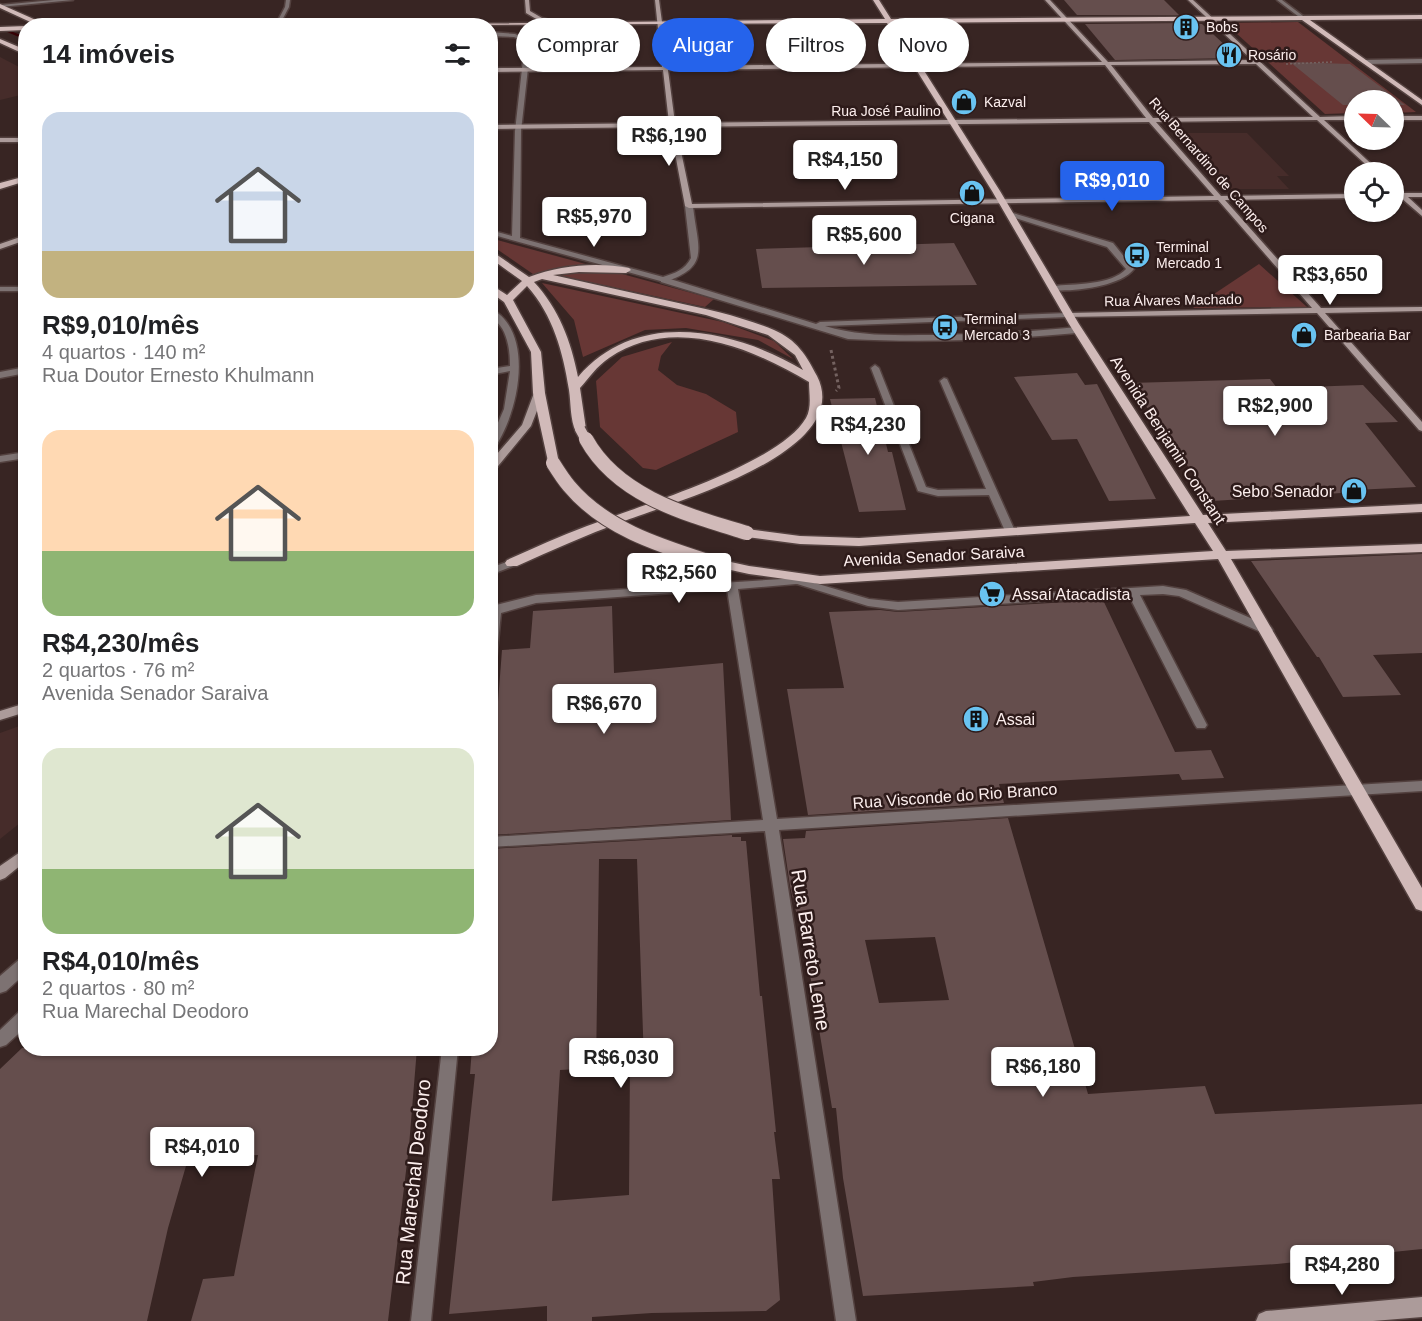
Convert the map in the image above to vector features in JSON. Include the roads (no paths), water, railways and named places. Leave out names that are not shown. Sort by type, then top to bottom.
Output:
[{"type":"main road","name":"Avenida Benjamin Constant","points":[[876,0],[887,18]]},
{"type":"main road","points":[[0,6],[27,18]]},
{"type":"main road","points":[[969,21],[1422,17]]},
{"type":"main road","points":[[1305,19],[1422,103]]},
{"type":"main road","points":[[754,23],[878,21]]},
{"type":"main road","points":[[498,23],[516,23]]},
{"type":"main road","points":[[0,29],[18,28]]},
{"type":"main road","points":[[498,33],[516,31]]},
{"type":"main road","points":[[0,41],[18,49]]},
{"type":"main road","name":"Avenida Benjamin Constant","points":[[920,72],[1005,207],[1077,330],[1222,555],[1422,904]]},
{"type":"main road","points":[[0,186],[18,180]]},
{"type":"main road","points":[[498,259],[528,281],[544,300],[557,322],[565,343],[574,388]]},
{"type":"main road","points":[[498,293],[508,300],[518,287],[528,281],[584,268],[626,270]]},
{"type":"main road","points":[[512,563],[572,536],[736,474],[777,452],[801,432],[812,418],[816,405],[814,381],[800,353],[772,333],[709,313],[543,276]]},
{"type":"main road","name":"Avenida Senador Saraiva","points":[[508,300],[536,352],[539,393],[553,463],[570,489],[594,510],[634,534],[664,547],[708,561],[749,570],[820,580],[1222,555],[1422,548]]},
{"type":"main road","points":[[574,388],[597,362],[609,353],[652,337],[675,333],[703,335],[743,344],[797,370],[814,381]]},
{"type":"main road","name":"Avenida Senador Saraiva","points":[[574,388],[580,429],[598,460],[618,477],[647,496],[693,516],[747,533],[800,540],[859,542],[1200,519],[1422,508]]},
{"type":"street","points":[[0,6],[71,0]]},
{"type":"street","points":[[282,18],[288,0]]},
{"type":"street","points":[[527,0],[528,12],[542,18]]},
{"type":"street","points":[[657,0],[659,18]]},
{"type":"street","name":"Rua Bernardino de Campos","points":[[1047,0],[1063,20],[1106,63],[1150,119],[1422,428]]},
{"type":"street","points":[[1190,0],[1366,162]]},
{"type":"street","points":[[1279,0],[1305,19]]},
{"type":"street","points":[[498,34],[516,37]]},
{"type":"street","points":[[1365,62],[1422,61]]},
{"type":"street","points":[[969,65],[1258,64]]},
{"type":"street","points":[[754,67],[878,66]]},
{"type":"street","points":[[498,70],[516,70]]},
{"type":"street","points":[[516,240],[518,126],[523,72]]},
{"type":"street","points":[[664,280],[683,272],[691,266],[695,258],[689,206],[672,124],[666,72]]},
{"type":"street","name":"Rua José Paulino","points":[[498,127],[1344,118]]},
{"type":"street","points":[[1404,118],[1422,118]]},
{"type":"street","points":[[0,140],[18,140]]},
{"type":"street","points":[[1404,195],[1422,195]]},
{"type":"street","points":[[689,206],[1005,207],[1221,198],[1344,196]]},
{"type":"street","points":[[1404,200],[1422,214]]},
{"type":"street","points":[[1005,207],[1110,245],[1130,269],[1123,277],[1104,282],[1053,288]]},
{"type":"street","points":[[498,234],[664,280],[848,336],[880,338],[1017,336],[1077,330]]},
{"type":"street","points":[[0,247],[18,240]]},
{"type":"street","points":[[0,289],[18,289]]},
{"type":"street","name":"Rua Álvares Machado","points":[[1068,315],[1422,309]]},
{"type":"street","points":[[810,324],[1068,315]]},
{"type":"street","points":[[498,320],[509,333],[514,368],[513,393],[504,426],[498,435]]},
{"type":"street","points":[[498,371],[514,368]]},
{"type":"street","points":[[875,368],[922,489],[938,493],[993,492]]},
{"type":"street","points":[[0,375],[18,372]]},
{"type":"street","points":[[945,381],[1010,531]]},
{"type":"street","points":[[498,459],[526,426],[539,393]]},
{"type":"street","points":[[0,459],[18,456]]},
{"type":"street","points":[[498,569],[512,563]]},
{"type":"street","points":[[498,609],[536,598],[820,580]]},
{"type":"street","points":[[798,581],[868,602],[898,606],[1163,590],[1182,593],[1267,630]]},
{"type":"street","name":"Rua Barreto Leme","points":[[732,585],[846,1321]]},
{"type":"street","points":[[1133,592],[1201,725]]},
{"type":"street","points":[[0,716],[18,710]]},
{"type":"street","name":"Rua Visconde do Rio Branco","points":[[498,842],[1422,786]]},
{"type":"street","points":[[0,874],[18,860]]},
{"type":"street","points":[[0,986],[18,970]]},
{"type":"street","points":[[0,1040],[18,1024]]},
{"type":"street","name":"Rua Marechal Deodoro","points":[[421,1321],[449,1056]]},
{"type":"street","points":[[1266,1321],[1422,1307]]},
{"type":"waterway","points":[[0,28],[18,36]]},
{"type":"place","name":"Bobs","points":[[1186,27]]},
{"type":"place","name":"Rosário","points":[[1229,55]]},
{"type":"place","name":"Kazval","points":[[964,102]]},
{"type":"place","name":"Cigana","points":[[972,193]]},
{"type":"place","name":"Terminal Mercado 1","points":[[1137,255]]},
{"type":"place","name":"Terminal Mercado 3","points":[[945,327]]},
{"type":"place","name":"Barbearia Bar","points":[[1304,335]]},
{"type":"place","name":"Sebo Senador","points":[[1354,491]]},
{"type":"place","name":"Assaí Atacadista","points":[[992,594]]},
{"type":"place","name":"Assai","points":[[976,719]]}]
